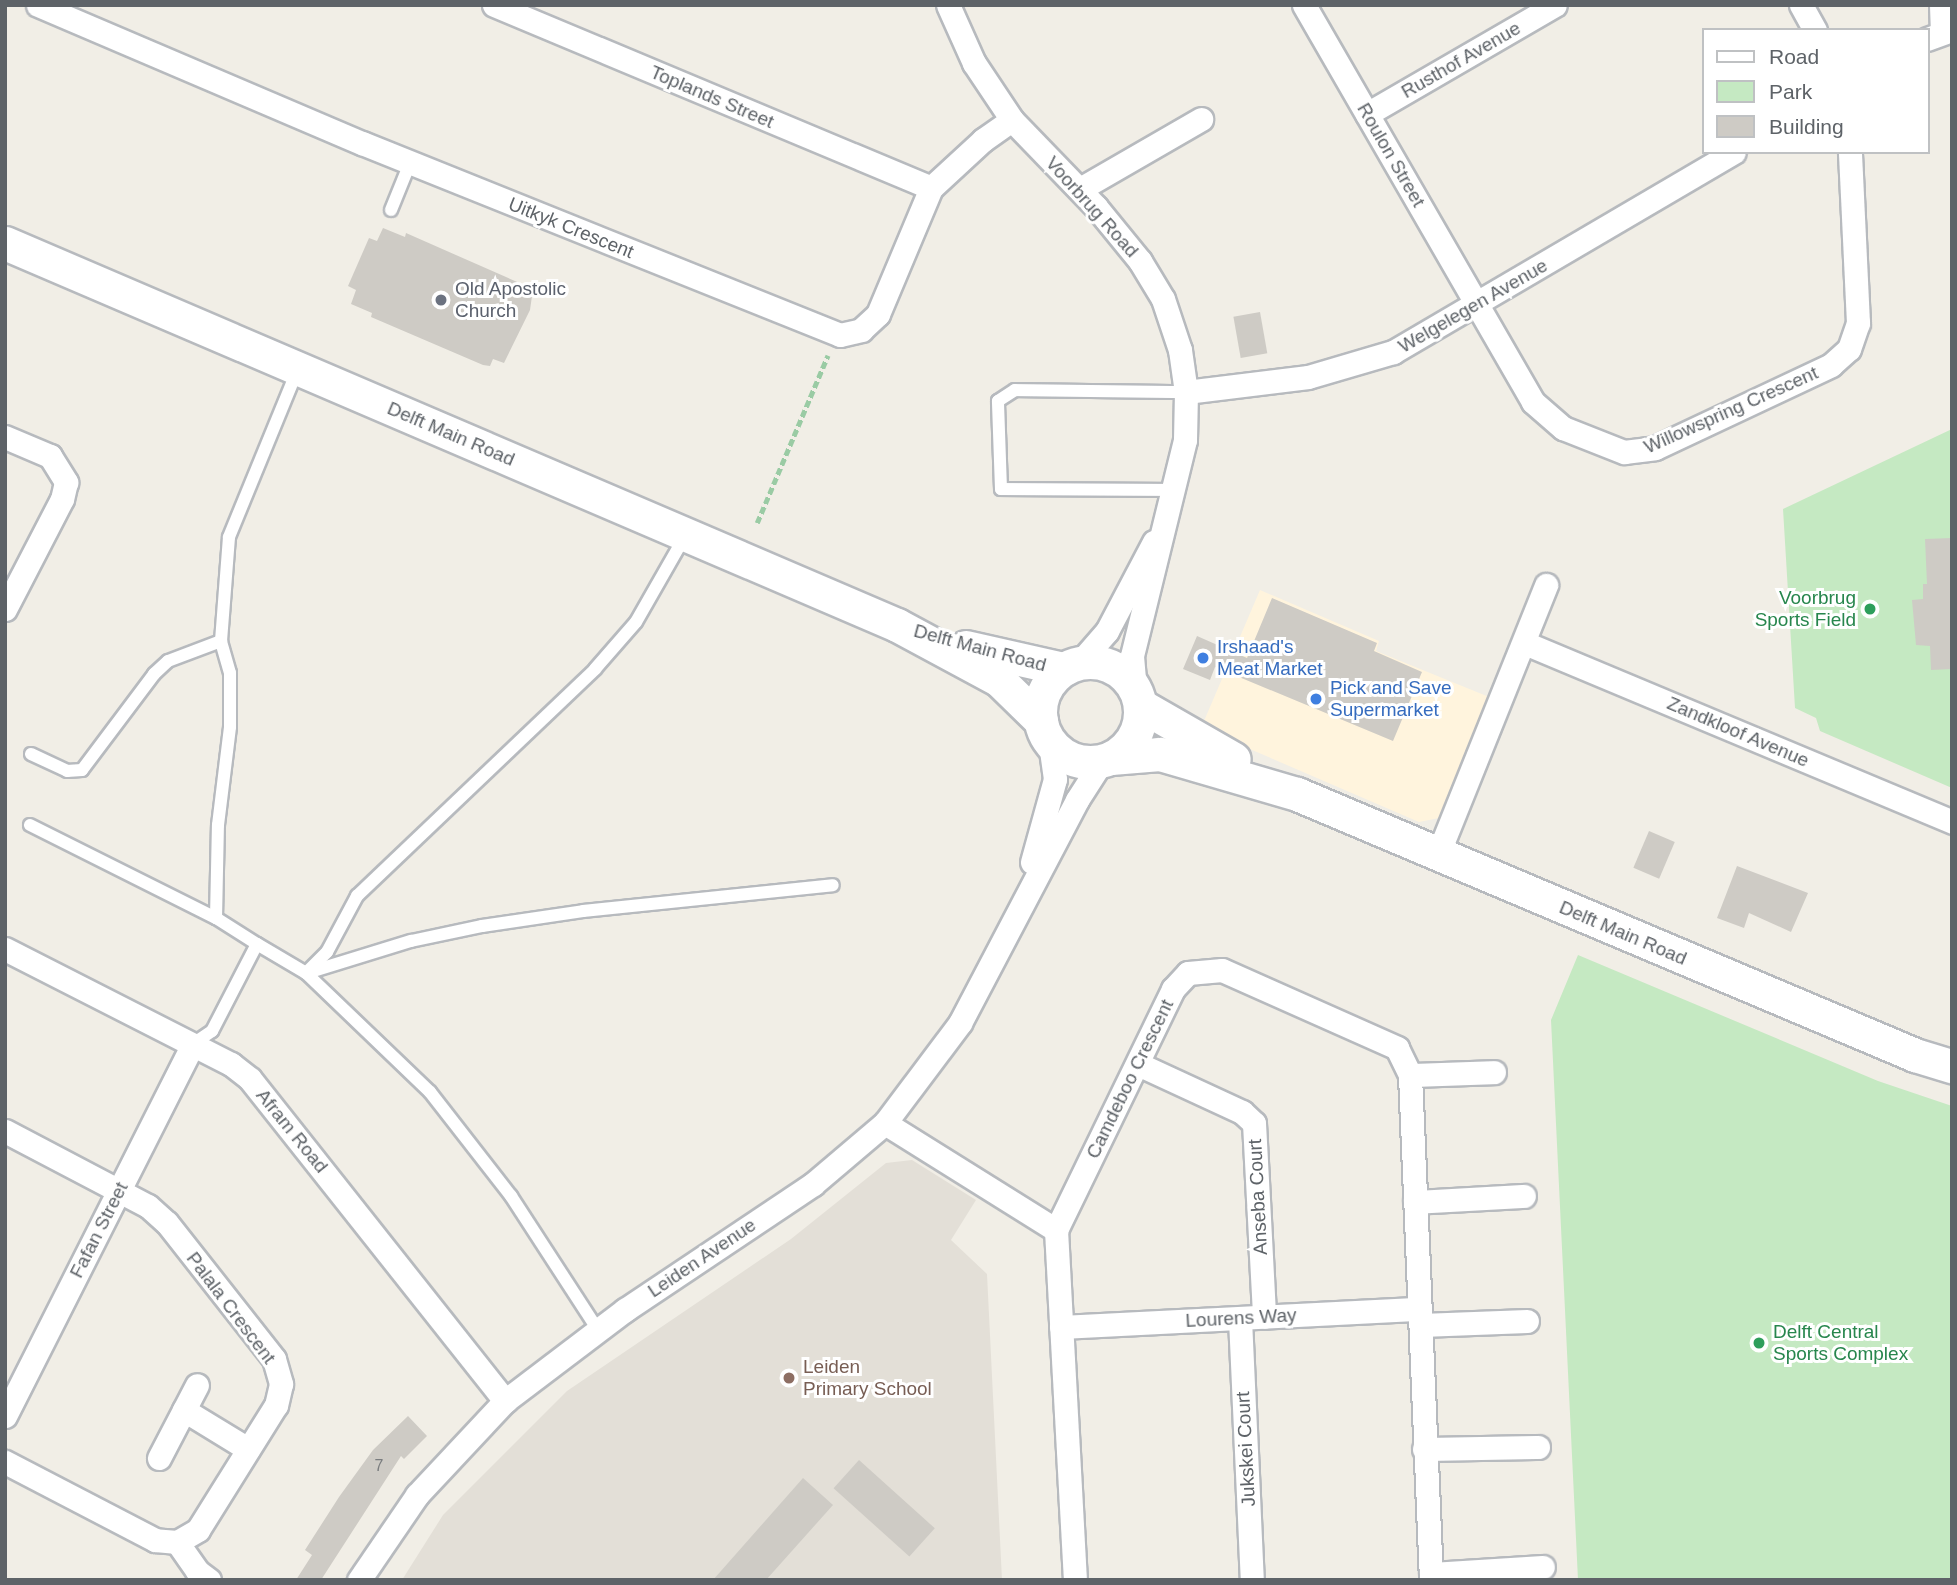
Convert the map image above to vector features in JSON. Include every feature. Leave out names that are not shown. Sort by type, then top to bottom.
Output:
[{"type":"street","name":"Uitkyk Crescent","points":[[37,5],[410,163],[840,335],[861,330],[878,314],[931,188],[983,140],[1012,120]]},
{"type":"street","name":"Toplands Street","points":[[494,5],[931,188]]},
{"type":"street","name":"Voorbrug Road","points":[[947,5],[974,63],[1012,120],[1125,241],[1156,286],[1180,350],[1186,392],[1185,440],[1173,501],[1132,656],[1137,696]]},
{"type":"street","name":"Roulon Street","points":[[1304,5],[1478,304]]},
{"type":"street","points":[[1801,5],[1814,28]]},
{"type":"street","points":[[1940,33],[1941,5]]},
{"type":"street","name":"Rusthof Avenue","points":[[1367,114],[1545,8]]},
{"type":"street","points":[[1080,190],[1201,119]]},
{"type":"street","name":"Welgelegen Avenue","points":[[1186,392],[1354,367],[1394,352],[1731,154]]},
{"type":"street","name":"Willowspring Crescent","points":[[1478,304],[1499,346],[1546,416],[1601,445],[1624,452],[1655,448],[1830,365],[1849,349],[1858,323],[1850,154]]},
{"type":"street","name":"Delft Main Road","points":[[5,243],[897,625],[999,680],[1045,732]]},
{"type":"street","points":[[5,437],[50,456],[66,482],[62,499],[5,609]]},
{"type":"street","name":"Voorbrug Road","points":[[1072,666],[1107,631],[1173,501]]},
{"type":"street","points":[[1437,854],[1525,643],[1546,585]]},
{"type":"street","name":"Delft Main Road","points":[[897,625],[997,656],[1072,666]]},
{"type":"street","name":"Zandkloof Avenue","points":[[1525,643],[1952,822]]},
{"type":"street","points":[[1072,666],[1112,666],[1137,696],[1137,730],[1107,759],[1073,760],[1045,732],[1047,686],[1072,666]]},
{"type":"street","name":"Delft Main Road","points":[[1137,696],[1297,794]]},
{"type":"street","name":"Leiden Avenue","points":[[1016,915],[1052,794],[1055,766],[1045,732]]},
{"type":"street","name":"Delft Main Road","points":[[1107,759],[1160,754],[1297,794],[1915,1055],[1952,1066]]},
{"type":"street","name":"Leiden Avenue","points":[[359,1580],[417,1495],[505,1401],[598,1330],[813,1184],[885,1123],[960,1023],[1016,915],[1107,759]]},
{"type":"street","name":"Afram Road","points":[[5,949],[192,1045],[250,1079],[505,1401]]},
{"type":"street","name":"Camdeboo Crescent","points":[[1075,1580],[1056,1230],[1180,980],[1210,968],[1387,1040],[1405,1060],[1410,1075],[1431,1577],[1543,1567]]},
{"type":"street","name":"Fafan Street","points":[[5,1416],[192,1045]]},
{"type":"street","name":"Anseba Court","points":[[1138,1064],[1242,1112],[1254,1123],[1264,1317]]},
{"type":"street","points":[[1410,1075],[1494,1072]]},
{"type":"street","points":[[885,1123],[1056,1230]]},
{"type":"street","name":"Palala Crescent","points":[[5,1131],[119,1190],[167,1223],[274,1359],[281,1384],[276,1405],[198,1530],[177,1542]]},
{"type":"street","points":[[1415,1202],[1524,1196]]},
{"type":"street","name":"Lourens Way","points":[[1061,1327],[1264,1317],[1421,1317]]},
{"type":"street","points":[[1421,1317],[1527,1321]]},
{"type":"street","name":"Jukskei Court","points":[[1240,1319],[1252,1580]]},
{"type":"street","points":[[159,1458],[197,1385]]},
{"type":"street","points":[[184,1410],[248,1449]]},
{"type":"street","points":[[1424,1450],[1538,1447]]},
{"type":"street","points":[[5,1462],[155,1540],[177,1542],[197,1571],[209,1580]]},
{"type":"lane","points":[[391,210],[410,163]]},
{"type":"lane","points":[[216,918],[218,825],[230,727],[230,673],[221,641],[229,537],[297,369]]},
{"type":"lane","points":[[1173,501],[1001,489],[998,401],[1015,390],[1186,392]]},
{"type":"lane","points":[[306,973],[327,952],[357,895],[595,669],[636,622],[687,533]]},
{"type":"lane","points":[[31,754],[67,771],[82,770],[154,674],[168,661],[221,641]]},
{"type":"lane","points":[[30,825],[216,918],[306,973],[430,1092],[512,1196],[598,1330]]},
{"type":"lane","points":[[306,973],[411,941],[482,926],[583,911],[833,885]]},
{"type":"lane","points":[[192,1045],[212,1031],[257,944]]},
{"type":"path","points":[[757,523],[831,348]]},
{"type":"shaded area","points":[[1260,590],[1379,641],[1376,651],[1494,699],[1439,818],[1419,822],[1201,728]]},
{"type":"shaded area","name":"Leiden Primary School","points":[[912,1160],[976,1200],[951,1240],[987,1274],[1002,1580],[402,1580],[443,1515],[567,1391],[791,1239],[886,1163]]},
{"type":"green space","name":"Voorbrug Sports Field","points":[[1952,429],[1952,788],[1820,731],[1816,718],[1795,708],[1783,509]]},
{"type":"green space","name":"Delft Central Sports Complex","points":[[1578,955],[1878,1081],[1952,1106],[1952,1580],[1578,1580],[1551,1020]]},
{"type":"building","name":"Old Apostolic Church","points":[[383,228],[405,237],[406,233],[524,285],[521,292],[532,296],[530,310],[504,363],[493,359],[490,366],[483,365],[371,317],[372,313],[351,304],[356,290],[348,286],[369,238],[377,241]]},
{"type":"building","points":[[1260,312],[1267,353],[1241,358],[1233,317]]},
{"type":"building","points":[[1952,538],[1952,669],[1931,670],[1930,646],[1916,645],[1912,600],[1923,599],[1923,584],[1927,584],[1925,539]]},
{"type":"building","points":[[1272,598],[1377,643],[1374,651],[1422,672],[1393,741],[1215,667],[1210,680],[1183,669],[1197,636],[1247,658]]},
{"type":"building","points":[[1649,831],[1675,842],[1659,879],[1633,868]]},
{"type":"building","points":[[1737,866],[1808,893],[1791,932],[1749,913],[1744,928],[1717,918]]},
{"type":"building","points":[[408,1416],[427,1436],[404,1459],[401,1456],[321,1580],[296,1580],[312,1555],[305,1550],[339,1497],[373,1450]]},
{"type":"building","points":[[859,1460],[935,1528],[909,1556],[834,1488]]},
{"type":"building","points":[[803,1478],[833,1505],[766,1580],[713,1580]]},
{"type":"place","name":"Old Apostolic Church","points":[[441,300]]},
{"type":"place","name":"Voorbrug Sports Field","points":[[1870,609]]},
{"type":"place","name":"Irshaad's Meat Market","points":[[1203,658]]},
{"type":"place","name":"Pick and Save Supermarket","points":[[1316,699]]},
{"type":"place","name":"Delft Central Sports Complex","points":[[1759,1343]]},
{"type":"place","name":"Leiden Primary School","points":[[789,1378]]}]
